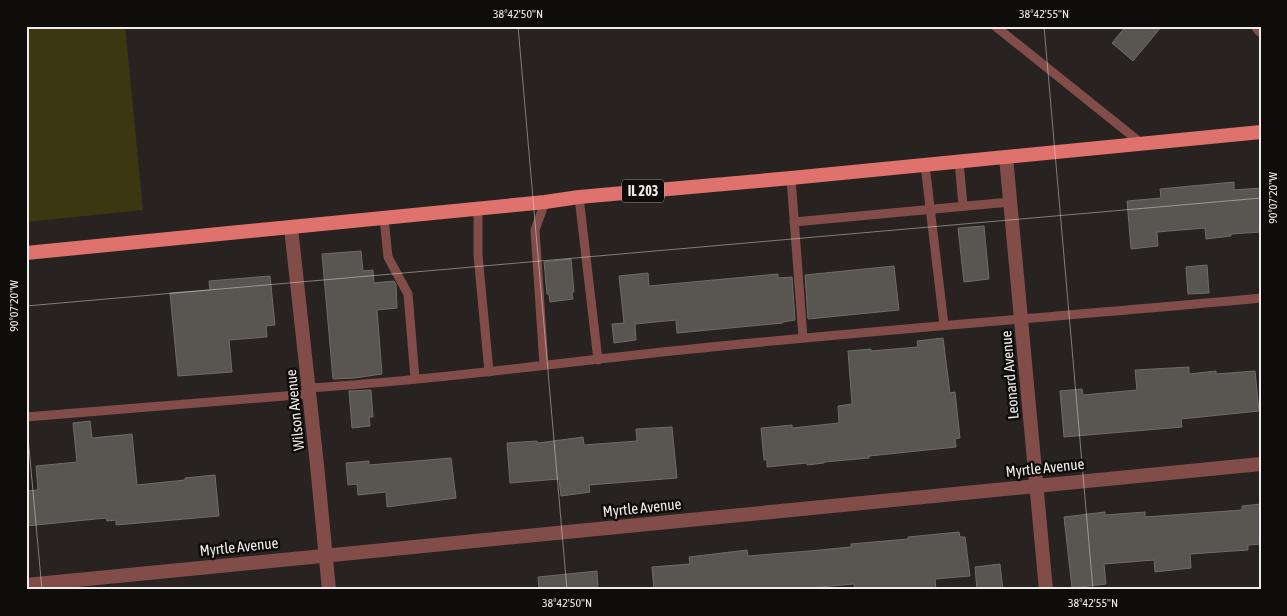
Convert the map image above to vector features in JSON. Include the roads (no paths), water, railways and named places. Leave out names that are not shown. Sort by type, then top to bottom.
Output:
[{"type":"main road","name":"IL 203","points":[[26,253],[478,209],[545,202],[579,196],[791,178],[1261,132]]},
{"type":"street","points":[[1258,26],[1261,30]]},
{"type":"street","name":"Leonard Avenue","points":[[1006,157],[1046,590]]},
{"type":"street","name":"Wilson Avenue","points":[[291,228],[329,590]]},
{"type":"street","name":"Myrtle Avenue","points":[[26,585],[1261,464]]},
{"type":"lane","points":[[995,26],[1141,144]]},
{"type":"lane","points":[[959,162],[963,206]]},
{"type":"lane","points":[[925,165],[944,325]]},
{"type":"lane","points":[[791,178],[803,338]]},
{"type":"lane","points":[[579,196],[598,360]]},
{"type":"lane","points":[[544,365],[535,230],[545,202]]},
{"type":"lane","points":[[794,222],[1010,202]]},
{"type":"lane","points":[[478,209],[478,255],[489,372]]},
{"type":"lane","points":[[384,218],[388,257],[408,294],[415,379]]},
{"type":"lane","points":[[26,417],[309,391],[803,338],[1261,298]]}]
